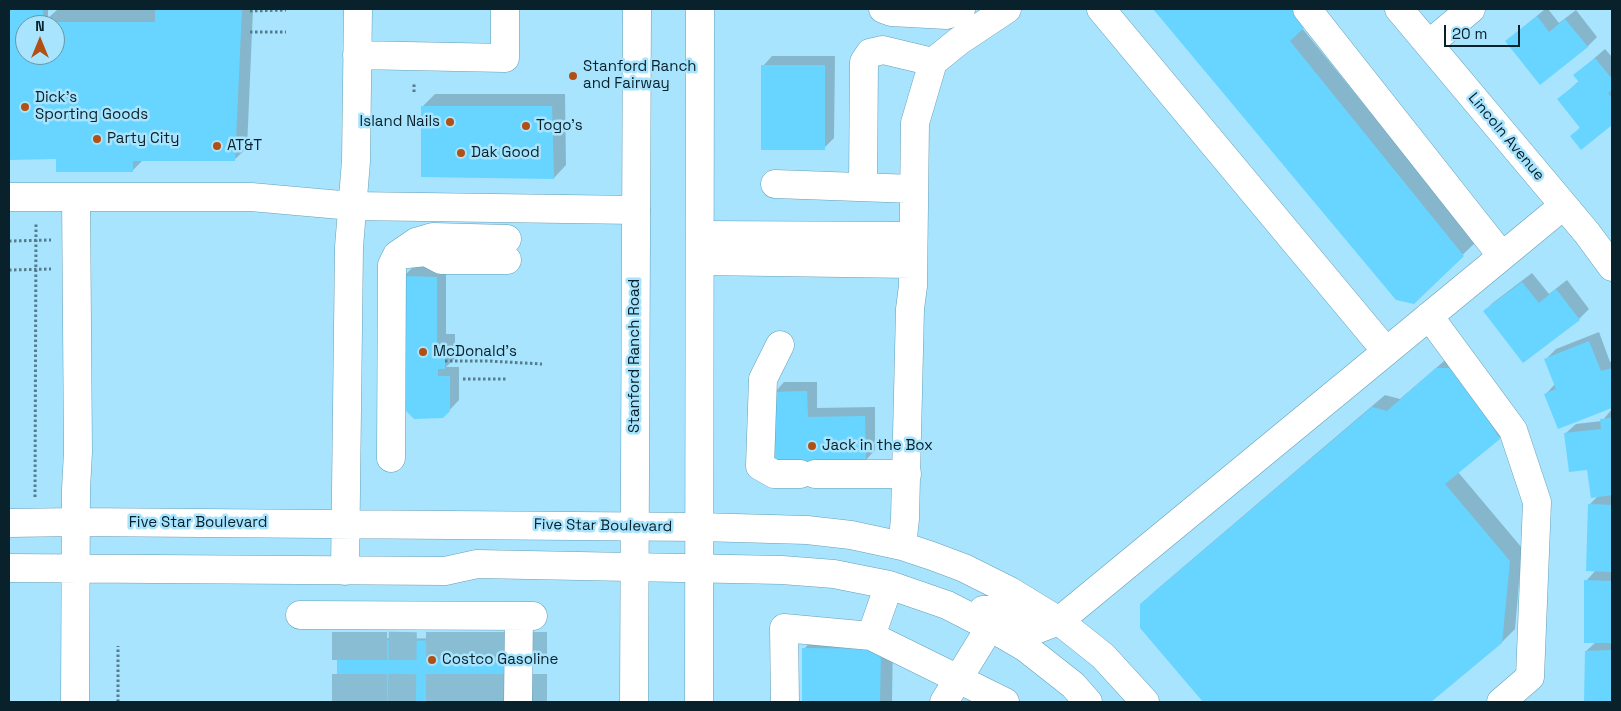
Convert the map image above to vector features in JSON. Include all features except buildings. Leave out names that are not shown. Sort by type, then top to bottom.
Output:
[{"type":"street","points":[[345,571],[348,247],[356,161],[358,9]]},
{"type":"street","points":[[357,55],[505,58],[505,9]]},
{"type":"street","name":"Stanford Ranch Road","points":[[634,702],[637,9]]},
{"type":"street","points":[[698,702],[700,9]]},
{"type":"street","points":[[883,9],[891,12],[947,15],[961,9]]},
{"type":"street","points":[[902,546],[913,264],[915,123],[933,62],[959,41],[1007,9]]},
{"type":"street","points":[[1100,9],[1386,351]]},
{"type":"street","points":[[1307,9],[1502,256]]},
{"type":"street","name":"Lincoln Avenue","points":[[1399,9],[1587,234],[1612,267]]},
{"type":"street","points":[[1429,44],[1472,9]]},
{"type":"street","points":[[864,187],[864,62],[870,52],[883,50],[933,62]]},
{"type":"street","points":[[775,184],[914,189]]},
{"type":"street","points":[[9,197],[251,197],[352,206],[636,210]]},
{"type":"street","points":[[75,702],[78,452],[76,197]]},
{"type":"street","points":[[947,605],[991,610],[1038,629],[1059,621],[1563,206]]},
{"type":"street","points":[[700,248],[913,236]]},
{"type":"street","points":[[391,458],[392,265],[397,255],[416,242],[433,237],[507,250]]},
{"type":"street","points":[[700,248],[913,264]]},
{"type":"street","points":[[1429,316],[1513,430],[1537,502],[1530,677],[1501,702]]},
{"type":"street","points":[[780,345],[763,379],[760,466],[774,474],[906,474]]},
{"type":"street","name":"Five Star Boulevard","points":[[9,523],[635,527],[807,530],[851,536],[902,546],[964,568],[1010,591],[1059,621],[1102,656],[1146,702]]},
{"type":"street","points":[[9,568],[445,572],[477,564],[782,570],[825,574],[889,585],[947,605],[1026,648],[1073,685],[1088,702]]},
{"type":"street","points":[[871,636],[889,585]]},
{"type":"street","points":[[300,615],[526,616],[518,702]]},
{"type":"street","points":[[944,702],[990,627]]},
{"type":"street","points":[[785,702],[784,628],[871,636],[1005,702]]},
{"type":"path","points":[[250,11],[286,10]]},
{"type":"path","points":[[250,32],[286,32]]},
{"type":"path","points":[[34,503],[36,197]]},
{"type":"path","points":[[9,240],[77,240]]},
{"type":"path","points":[[9,270],[77,270]]},
{"type":"path","points":[[445,361],[542,364]]},
{"type":"path","points":[[463,379],[506,379]]},
{"type":"path","points":[[118,646],[118,702]]},
{"type":"tunnel","points":[[346,615],[346,702]]},
{"type":"tunnel","points":[[373,615],[373,702]]},
{"type":"tunnel","points":[[402,702],[403,615]]},
{"type":"tunnel","points":[[440,615],[440,702]]},
{"type":"tunnel","points":[[465,615],[465,702]]},
{"type":"tunnel","points":[[491,616],[491,702]]},
{"type":"tunnel","points":[[533,616],[533,702]]},
{"type":"place","name":"Stanford Ranch and Fairway","points":[[573,76]]},
{"type":"place","name":"Dick's Sporting Goods","points":[[25,107]]},
{"type":"place","name":"Island Nails","points":[[450,122]]},
{"type":"place","name":"Togo's","points":[[526,126]]},
{"type":"place","name":"Party City","points":[[97,139]]},
{"type":"place","name":"AT&T","points":[[217,146]]},
{"type":"place","name":"Dak Good","points":[[461,153]]},
{"type":"place","name":"McDonald's","points":[[423,352]]},
{"type":"place","name":"Jack in the Box","points":[[812,446]]},
{"type":"place","name":"Costco Gasoline","points":[[432,660]]}]
